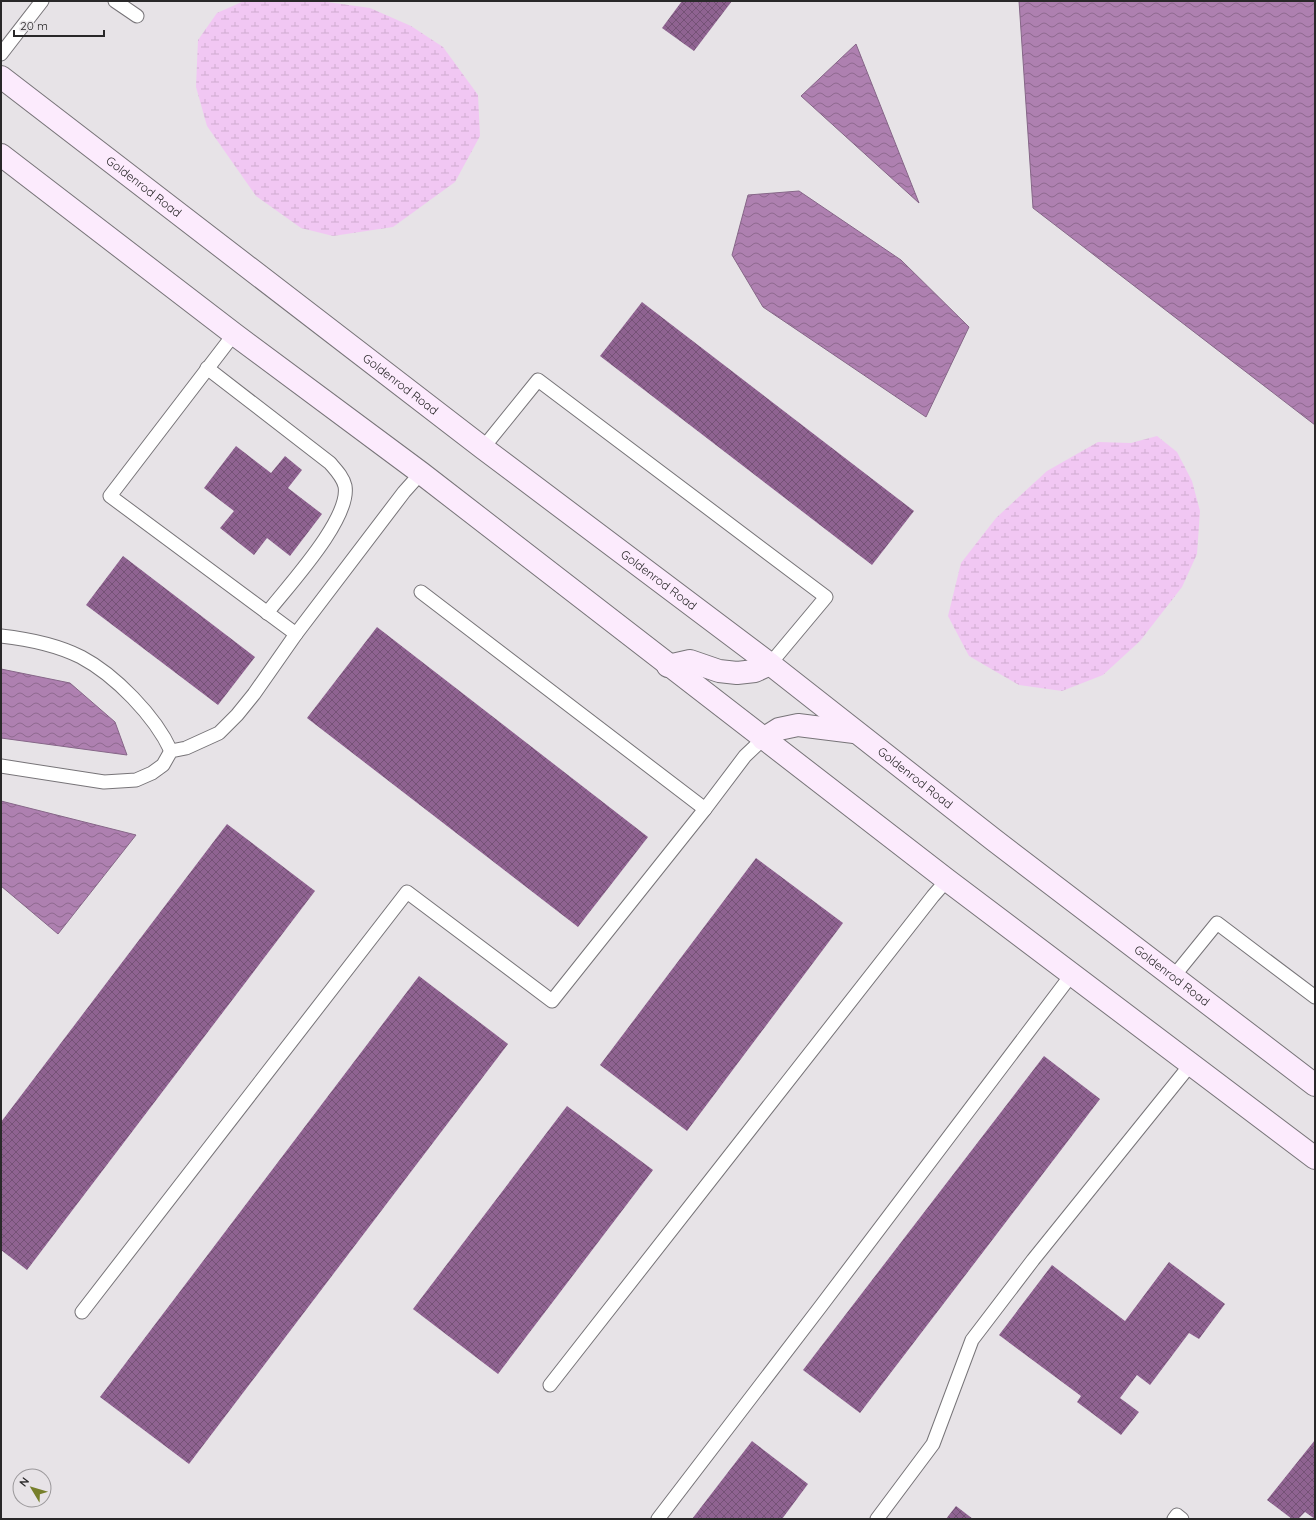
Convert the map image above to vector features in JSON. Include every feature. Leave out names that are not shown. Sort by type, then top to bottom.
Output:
[{"type":"main road","name":"Goldenrod Road","points":[[1,77],[483,448],[770,664],[994,840],[1315,1085]]},
{"type":"main road","points":[[1,155],[234,334],[421,473],[668,666],[947,880],[1315,1158]]},
{"type":"main road","points":[[668,666],[690,661],[719,671],[737,673],[755,671],[770,664]]},
{"type":"main road","points":[[763,739],[779,729],[798,725],[856,732]]},
{"type":"lane","points":[[1,54],[42,1]]},
{"type":"lane","points":[[115,1],[136,16]]},
{"type":"lane","points":[[234,334],[110,496],[296,634]]},
{"type":"lane","points":[[207,368],[330,463],[340,475],[344,486],[345,498],[338,517],[327,536],[267,613]]},
{"type":"lane","points":[[483,448],[538,380],[826,597],[770,664]]},
{"type":"lane","points":[[1,766],[104,782],[136,780],[152,773],[162,765],[171,751],[186,748],[219,733],[254,694],[296,634],[404,492],[421,473]]},
{"type":"lane","points":[[421,592],[705,809]]},
{"type":"lane","points":[[1,636],[40,642],[80,657],[100,668],[119,684],[146,711],[165,739],[171,751]]},
{"type":"lane","points":[[82,1312],[407,892],[552,1001],[705,809],[745,756],[763,739]]},
{"type":"lane","points":[[550,1385],[947,880]]},
{"type":"lane","points":[[1174,976],[1217,923],[1315,997]]},
{"type":"lane","points":[[658,1519],[1072,974]]},
{"type":"lane","points":[[877,1519],[933,1444],[972,1340],[1033,1260],[1191,1064]]},
{"type":"lane","points":[[1174,1519],[1177,1515],[1182,1519]]},
{"type":"green space","points":[[244,1],[320,1],[370,8],[411,26],[443,47],[478,95],[480,136],[455,182],[393,227],[333,236],[301,228],[256,196],[207,126],[196,87],[198,40],[217,13]]},
{"type":"green space","points":[[1157,436],[1177,452],[1192,481],[1200,511],[1197,554],[1182,587],[1140,641],[1103,675],[1062,691],[1019,685],[969,656],[948,616],[961,563],[996,518],[1047,471],[1098,442],[1131,443]]},
{"type":"water","points":[[1019,1],[1315,1],[1315,425],[1033,208]]},
{"type":"water","points":[[856,44],[919,203],[801,96]]},
{"type":"water","points":[[799,191],[901,260],[969,327],[926,417],[763,307],[732,255],[748,195]]},
{"type":"water","points":[[1,669],[70,683],[115,722],[127,755],[1,738]]},
{"type":"water","points":[[1,801],[136,835],[58,934],[1,886]]},
{"type":"building","points":[[682,1],[732,1],[694,51],[662,28]]},
{"type":"building","points":[[642,302],[914,511],[872,565],[600,356]]},
{"type":"building","points":[[236,446],[271,473],[285,456],[302,470],[288,488],[322,514],[290,556],[267,538],[254,555],[220,528],[234,511],[204,488]]},
{"type":"building","points":[[123,556],[255,657],[218,705],[86,605]]},
{"type":"building","points":[[377,627],[648,837],[578,927],[307,718]]},
{"type":"building","points":[[227,824],[315,891],[27,1270],[1,1250],[1,1122]]},
{"type":"building","points":[[756,858],[843,923],[687,1131],[600,1065]]},
{"type":"building","points":[[419,976],[508,1044],[189,1464],[100,1397]]},
{"type":"building","points":[[1044,1056],[1100,1099],[860,1413],[803,1370]]},
{"type":"building","points":[[567,1106],[653,1170],[498,1374],[413,1309]]},
{"type":"building","points":[[1169,1262],[1225,1304],[1199,1339],[1189,1333],[1150,1385],[1137,1375],[1120,1398],[1139,1412],[1121,1435],[1077,1402],[1081,1396],[999,1335],[1052,1265],[1125,1321]]},
{"type":"building","points":[[1315,1440],[1315,1519],[1305,1512],[1298,1519],[1292,1519],[1267,1500]]},
{"type":"building","points":[[752,1441],[808,1484],[782,1519],[692,1519]]},
{"type":"building","points":[[956,1506],[973,1519],[946,1519]]}]
